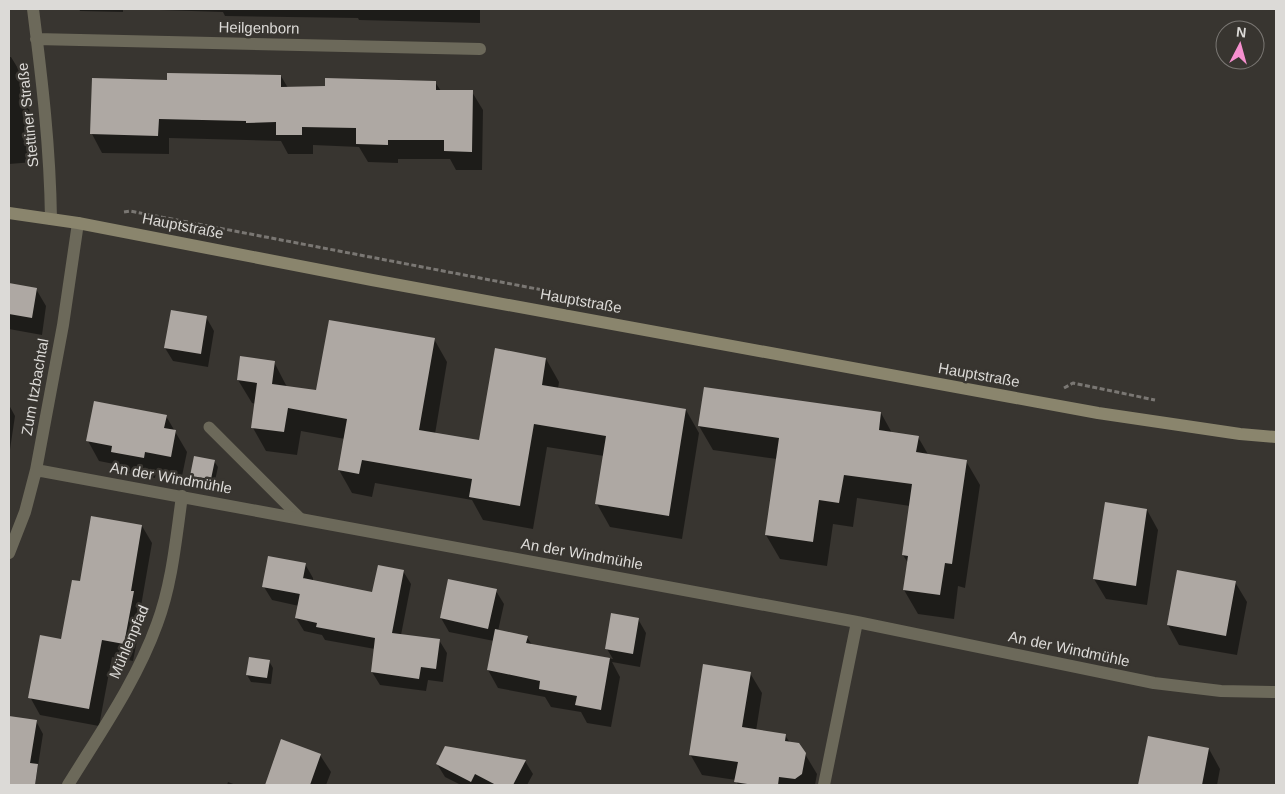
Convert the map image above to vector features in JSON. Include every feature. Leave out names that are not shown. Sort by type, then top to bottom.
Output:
[{"type":"main road","name":"Hauptstraße","points":[[9,213],[78,223],[372,280],[1078,409],[1276,437]]},
{"type":"street","name":"Stettiner Straße","points":[[32,9],[46,117],[51,219]]},
{"type":"street","name":"Heilgenborn","points":[[36,39],[480,49]]},
{"type":"street","name":"Zum Itzbachtal","points":[[9,552],[25,512],[36,470],[63,325],[78,223]]},
{"type":"street","name":"An der Windmühle","points":[[36,470],[857,622],[1154,684],[1221,691],[1276,692]]},
{"type":"street","name":"Mühlenpfad","points":[[68,785],[138,672],[158,624],[171,574],[182,496]]},
{"type":"street","points":[[824,785],[857,622]]},
{"type":"lane","name":"An der Windmühle","points":[[209,427],[301,519]]},
{"type":"building","points":[[167,73],[281,75],[281,87],[325,86],[325,78],[436,81],[436,90],[473,90],[472,152],[444,151],[444,140],[388,140],[388,145],[356,144],[356,128],[302,127],[302,135],[276,135],[276,122],[246,123],[246,121],[159,119],[158,136],[90,134],[92,78],[167,80]]},
{"type":"building","points":[[9,283],[37,288],[32,318],[9,314]]},
{"type":"building","points":[[171,310],[207,316],[201,354],[164,348]]},
{"type":"building","points":[[329,320],[435,338],[419,430],[479,440],[495,348],[546,358],[542,385],[686,409],[669,516],[595,504],[606,436],[534,424],[520,506],[469,497],[472,479],[362,460],[359,474],[338,470],[347,419],[288,408],[284,432],[251,428],[257,383],[237,380],[240,356],[275,361],[272,384],[316,390]]},
{"type":"building","points":[[704,387],[881,412],[879,430],[919,436],[916,452],[967,460],[952,564],[945,563],[940,595],[903,590],[908,556],[902,555],[912,484],[844,475],[839,503],[819,500],[813,542],[765,535],[779,438],[698,426]]},
{"type":"building","points":[[94,401],[167,415],[164,428],[176,430],[171,457],[145,452],[144,458],[111,452],[112,446],[86,441]]},
{"type":"building","points":[[194,456],[215,460],[211,479],[190,476]]},
{"type":"building","points":[[1105,502],[1147,509],[1136,586],[1093,579]]},
{"type":"building","points":[[91,516],[142,525],[131,591],[134,591],[124,644],[102,640],[89,709],[28,698],[40,635],[61,639],[72,580],[80,581]]},
{"type":"building","points":[[268,556],[306,563],[300,594],[262,587]]},
{"type":"building","points":[[378,565],[404,570],[392,633],[440,639],[436,669],[421,667],[419,679],[371,672],[375,638],[316,627],[317,623],[295,618],[303,578],[372,592]]},
{"type":"building","points":[[1177,570],[1236,581],[1226,636],[1167,625]]},
{"type":"building","points":[[448,579],[497,589],[488,629],[440,618]]},
{"type":"building","points":[[611,613],[639,618],[633,654],[605,649]]},
{"type":"building","points":[[495,629],[528,636],[526,643],[610,658],[601,710],[575,705],[577,696],[539,689],[540,681],[487,670]]},
{"type":"building","points":[[249,657],[270,660],[267,678],[246,675]]},
{"type":"building","points":[[703,664],[751,672],[742,727],[786,734],[785,741],[799,743],[806,753],[802,774],[795,779],[779,777],[778,785],[754,785],[734,782],[738,762],[689,755]]},
{"type":"building","points":[[9,716],[37,720],[30,763],[38,764],[35,785],[9,785]]},
{"type":"building","points":[[1148,736],[1209,748],[1202,785],[1138,785]]},
{"type":"building","points":[[281,739],[321,754],[310,785],[265,785]]},
{"type":"building","points":[[445,746],[526,760],[513,785],[496,785],[475,774],[471,782],[436,764]]}]
